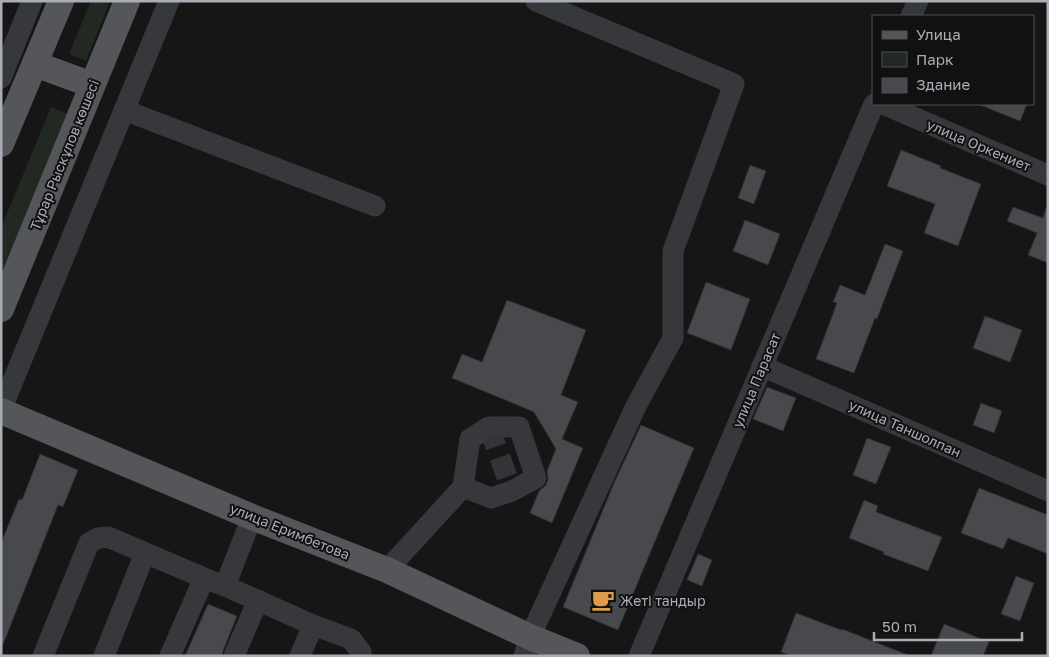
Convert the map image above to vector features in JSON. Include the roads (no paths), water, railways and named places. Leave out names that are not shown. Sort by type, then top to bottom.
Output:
[{"type":"main road","points":[[1,144],[61,1]]},
{"type":"main road","name":"Тұрар Рыскұлов көшесі","points":[[1,308],[127,1]]},
{"type":"main road","points":[[35,64],[92,85]]},
{"type":"main road","name":"улица Еримбетова","points":[[1,411],[252,517],[387,570],[527,646],[576,656]]},
{"type":"street","points":[[1,78],[32,1]]},
{"type":"street","points":[[1,411],[169,1]]},
{"type":"street","points":[[527,646],[636,406],[673,338],[673,250],[734,84],[536,1]]},
{"type":"street","points":[[911,15],[918,1]]},
{"type":"street","name":"улица Парасат","points":[[639,656],[874,105]]},
{"type":"street","name":"улица Оркениет","points":[[885,105],[1048,175]]},
{"type":"street","points":[[124,110],[375,206]]},
{"type":"street","name":"улица Таншолпан","points":[[762,366],[1048,491]]},
{"type":"street","points":[[387,570],[463,487]]},
{"type":"street","points":[[225,586],[252,517]]},
{"type":"street","points":[[43,656],[89,543],[98,538],[108,537],[313,625],[351,639],[361,652],[361,656]]},
{"type":"street","points":[[104,656],[145,553]]},
{"type":"street","points":[[170,656],[204,578]]},
{"type":"street","points":[[234,656],[258,600]]},
{"type":"street","points":[[300,656],[313,625]]},
{"type":"tunnel","points":[[489,427],[512,491]]},
{"type":"place","name":"Жеті тандыр","points":[[603,600]]}]
